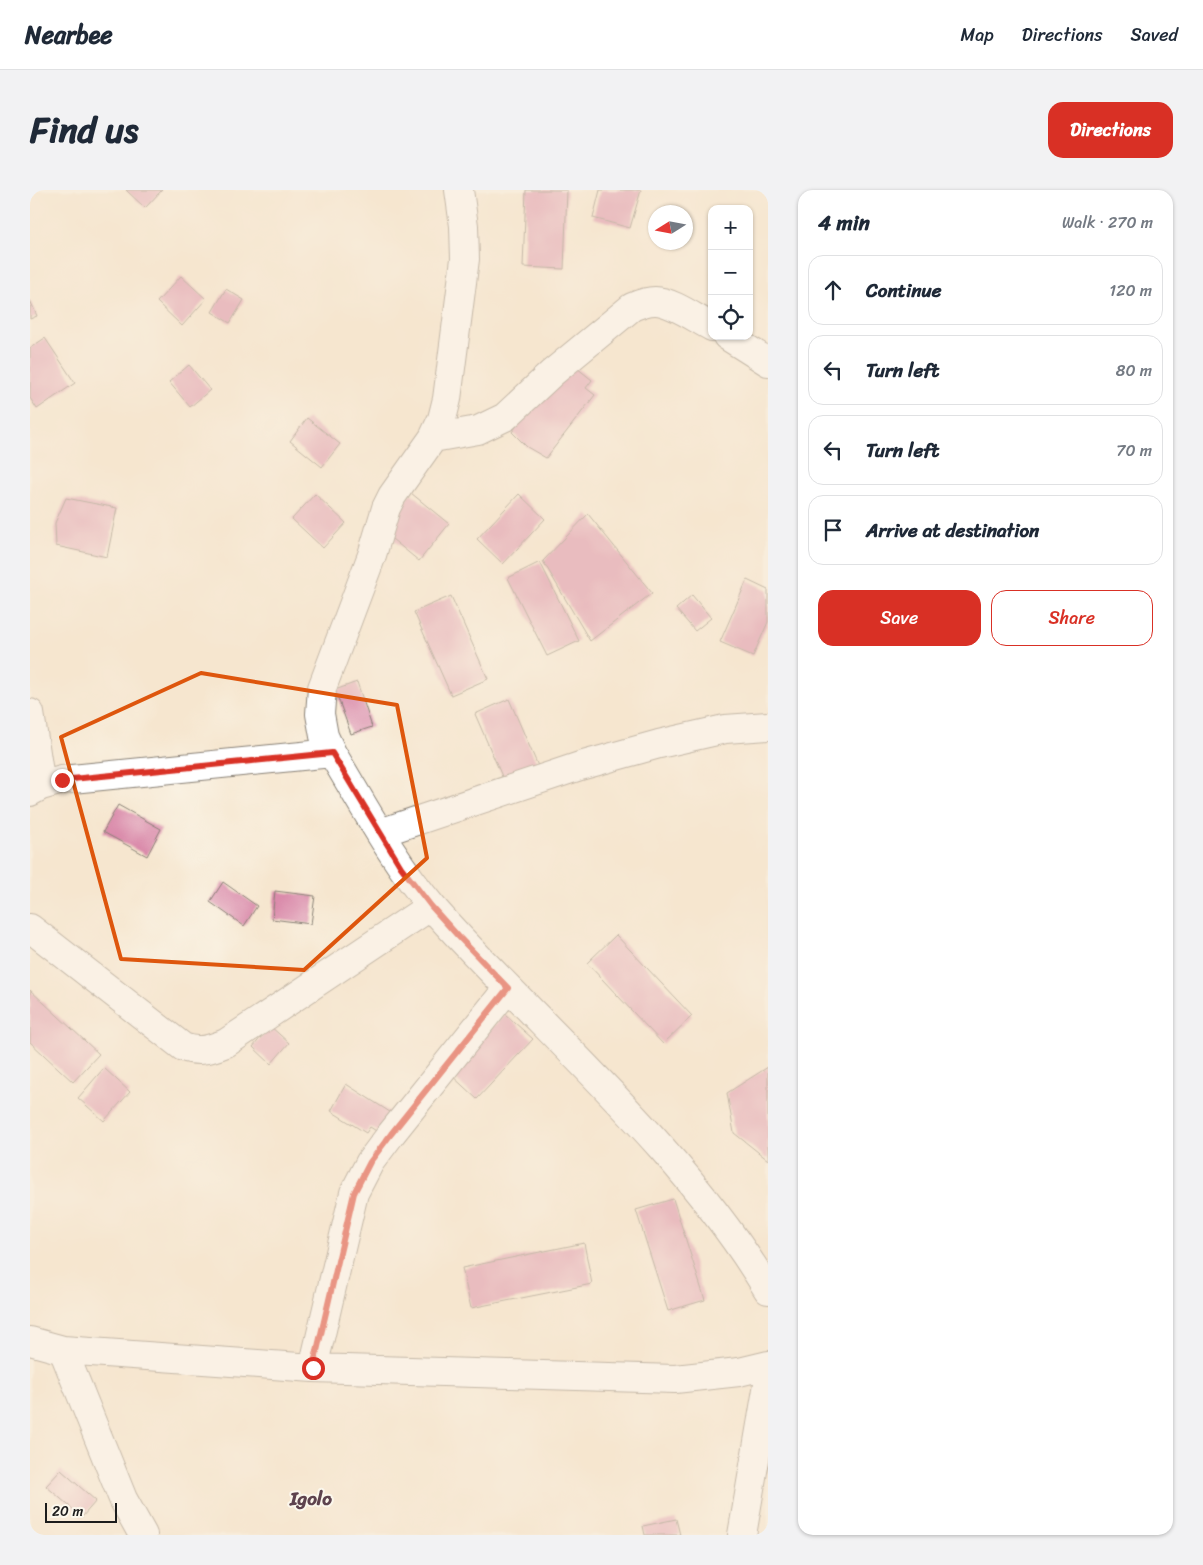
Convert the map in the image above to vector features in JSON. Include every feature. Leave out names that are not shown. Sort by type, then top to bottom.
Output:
[{"type":"street","points":[[458,190],[464,226],[465,259],[447,399],[442,419],[433,438],[392,496],[386,508],[372,555],[322,688],[320,714],[324,736],[332,753],[401,867],[431,906],[508,988],[610,1091],[695,1187],[748,1256],[768,1290]]},
{"type":"street","points":[[433,438],[478,430],[505,417],[552,373],[632,307],[645,302],[666,302],[708,325]]},
{"type":"street","points":[[732,340],[768,362]]},
{"type":"street","points":[[30,713],[36,789],[62,780],[332,753]]},
{"type":"street","points":[[380,833],[580,766],[659,744],[725,729],[768,726]]},
{"type":"street","points":[[30,928],[183,1047],[194,1050],[207,1050],[226,1043],[431,906]]},
{"type":"street","points":[[313,1368],[354,1193],[370,1162],[391,1134],[508,988]]},
{"type":"street","points":[[30,1341],[63,1350],[313,1368],[675,1379],[739,1372],[768,1365]]},
{"type":"street","points":[[63,1350],[123,1499],[143,1535]]},
{"type":"street","points":[[742,1535],[768,1384]]},
{"type":"highlighted area","points":[[201,673],[397,705],[427,858],[304,970],[121,959],[61,737]]},
{"type":"building","points":[[126,190],[162,190],[145,208]]},
{"type":"building","points":[[526,190],[567,190],[564,269],[523,267]]},
{"type":"building","points":[[600,190],[641,190],[630,228],[593,218]]},
{"type":"building","points":[[181,276],[206,299],[182,326],[157,302]]},
{"type":"building","points":[[226,289],[244,300],[230,323],[212,312]]},
{"type":"building","points":[[30,300],[37,316],[30,319]]},
{"type":"building","points":[[45,338],[75,383],[37,409],[30,398],[30,348]]},
{"type":"building","points":[[189,365],[210,390],[190,407],[169,382]]},
{"type":"building","points":[[564,365],[577,368],[592,380],[586,388],[595,395],[546,458],[527,447],[512,432]]},
{"type":"building","points":[[307,418],[340,444],[322,467],[290,441]]},
{"type":"building","points":[[411,493],[449,524],[419,561],[381,530]]},
{"type":"building","points":[[315,494],[346,523],[323,548],[292,519]]},
{"type":"building","points":[[519,494],[545,519],[503,564],[477,539]]},
{"type":"building","points":[[66,498],[117,508],[107,557],[56,546],[55,523]]},
{"type":"building","points":[[588,514],[652,593],[590,641],[543,561]]},
{"type":"building","points":[[540,562],[579,641],[547,656],[508,578]]},
{"type":"building","points":[[747,580],[768,590],[768,622],[753,656],[720,642]]},
{"type":"building","points":[[692,595],[711,618],[695,631],[676,609]]},
{"type":"building","points":[[451,596],[488,679],[451,695],[414,612]]},
{"type":"building","points":[[357,682],[372,727],[351,734],[335,690]]},
{"type":"building","points":[[509,699],[538,766],[504,781],[475,714]]},
{"type":"building","points":[[118,805],[161,829],[147,856],[103,832]]},
{"type":"building","points":[[223,882],[257,906],[244,926],[210,902]]},
{"type":"building","points":[[275,891],[315,896],[311,924],[272,919]]},
{"type":"building","points":[[616,935],[692,1016],[663,1044],[587,963]]},
{"type":"building","points":[[30,990],[99,1054],[73,1082],[30,1042]]},
{"type":"building","points":[[505,1014],[533,1039],[477,1099],[449,1073]]},
{"type":"building","points":[[270,1026],[289,1043],[271,1064],[253,1047]]},
{"type":"building","points":[[768,1067],[768,1160],[734,1133],[727,1093]]},
{"type":"building","points":[[104,1068],[130,1092],[104,1121],[78,1098]]},
{"type":"building","points":[[346,1084],[393,1114],[381,1134],[370,1127],[366,1133],[331,1111]]},
{"type":"building","points":[[673,1199],[705,1300],[668,1311],[636,1210]]},
{"type":"building","points":[[584,1243],[592,1284],[471,1308],[462,1268]]},
{"type":"building","points":[[61,1470],[96,1501],[82,1517],[46,1486]]},
{"type":"building","points":[[676,1519],[680,1535],[645,1535],[643,1526]]},
{"type":"district","name":"Igolo","points":[[311,1498]]},
{"type":"route","points":[[62,780],[332,753],[401,867],[431,906],[508,988],[391,1134],[370,1162],[354,1193],[313,1368]]}]
